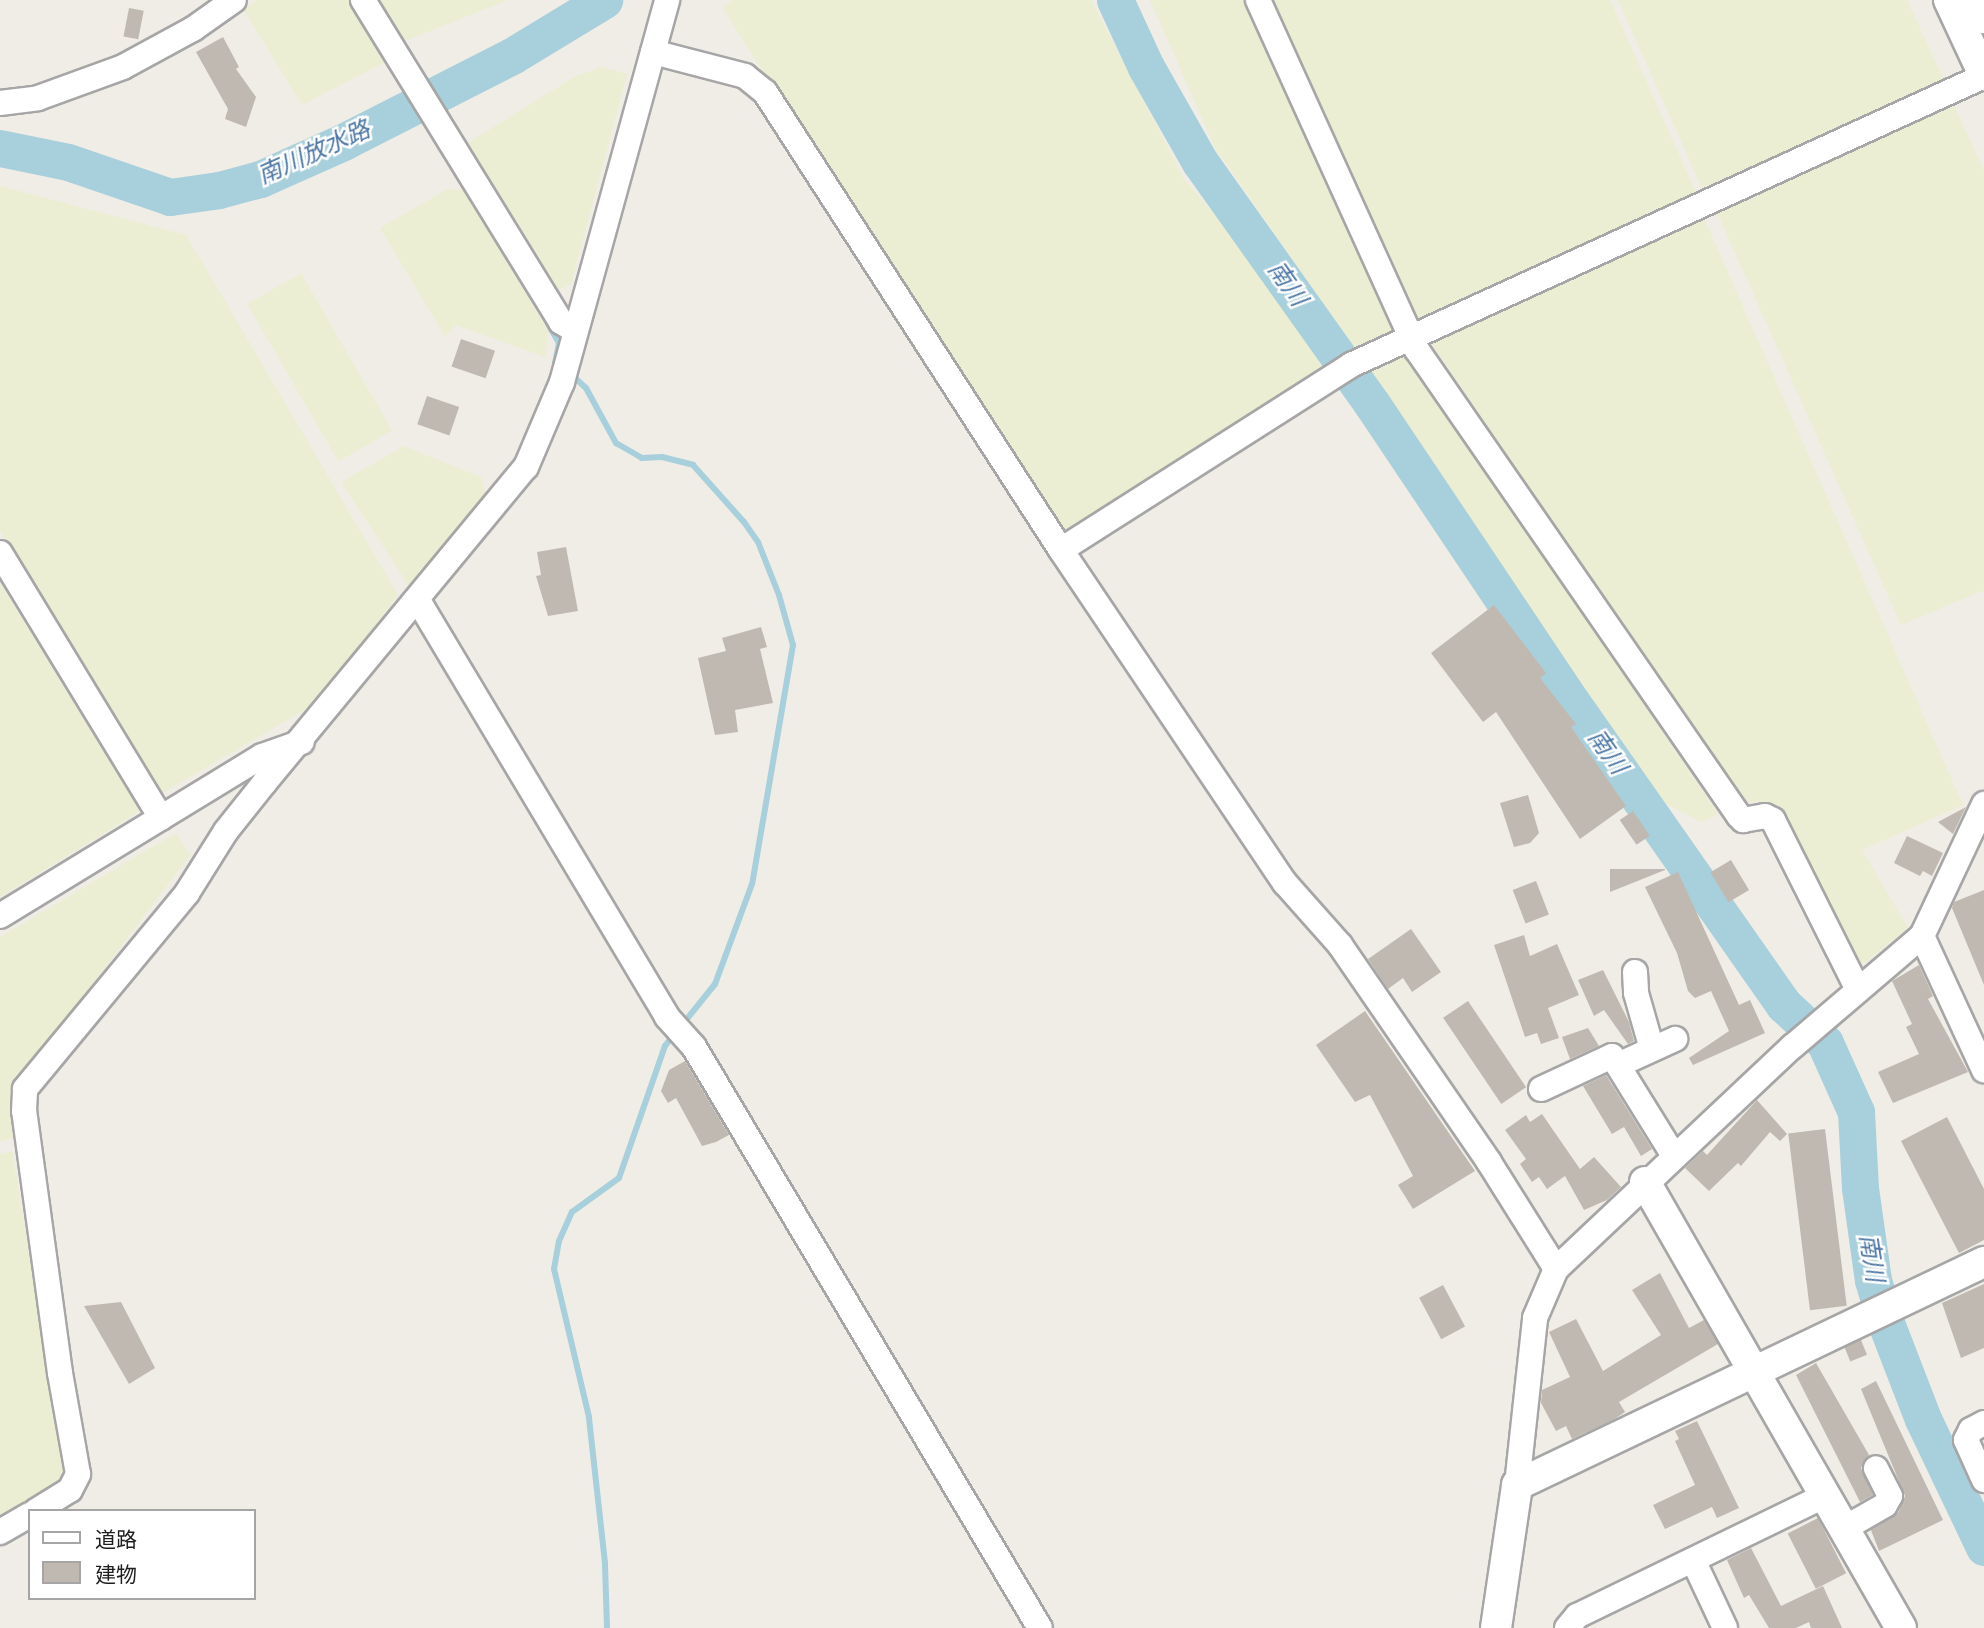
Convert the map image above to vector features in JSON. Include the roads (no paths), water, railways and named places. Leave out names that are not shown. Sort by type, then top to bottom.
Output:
[{"type":"street","points":[[0,103],[38,98],[123,67],[193,29],[234,0]]},
{"type":"street","points":[[363,0],[561,322],[576,331]]},
{"type":"street","points":[[1258,0],[1410,337],[1743,820],[1765,816],[1773,820],[1851,996]]},
{"type":"street","points":[[1061,550],[1344,369],[1984,75],[1949,0]]},
{"type":"street","points":[[1976,0],[1984,18]]},
{"type":"street","points":[[39,1509],[70,1490],[78,1474],[60,1373],[24,1111],[25,1088],[187,893],[226,831],[419,601],[526,467],[549,422],[665,6]]},
{"type":"street","points":[[653,52],[729,70],[753,80],[765,92],[1061,550],[1285,883],[1340,945],[1489,1162],[1556,1269]]},
{"type":"street","points":[[0,553],[161,818]]},
{"type":"street","points":[[419,601],[667,1017],[694,1047],[1040,1628]]},
{"type":"street","points":[[0,916],[262,756],[302,742]]},
{"type":"street","points":[[1496,1628],[1517,1485],[1535,1318],[1556,1269],[1645,1182],[1793,1046],[1922,936],[1984,804]]},
{"type":"street","points":[[1922,936],[1984,1070]]},
{"type":"street","points":[[1635,972],[1636,993],[1652,1049]]},
{"type":"street","points":[[1618,1065],[1675,1039]]},
{"type":"street","points":[[1541,1089],[1612,1056],[1674,1156]]},
{"type":"street","points":[[1645,1182],[1901,1628]]},
{"type":"street","points":[[1517,1485],[1984,1262]]},
{"type":"street","points":[[1984,1423],[1971,1430],[1966,1440],[1984,1480]]},
{"type":"street","points":[[1844,1528],[1885,1505],[1890,1496],[1876,1468]]},
{"type":"street","points":[[1567,1628],[1577,1616],[1694,1562],[1826,1495]]},
{"type":"street","points":[[0,1532],[28,1516]]},
{"type":"street","points":[[1694,1562],[1725,1628]]},
{"type":"waterway","name":"南川放水路","points":[[0,148],[68,162],[170,197],[219,190],[260,179],[343,142],[512,56],[604,0]]},
{"type":"waterway","name":"南川","points":[[1115,0],[1146,67],[1200,162],[1372,404],[1571,701],[1784,1005],[1825,1043],[1856,1112],[1860,1188],[1873,1280],[1884,1318],[1923,1419],[1984,1547]]},
{"type":"waterway","points":[[548,324],[559,343],[555,363],[560,366]]},
{"type":"waterway","points":[[572,375],[586,388],[616,443],[642,458],[662,457],[693,465],[744,522],[758,542],[779,595],[793,645],[752,884],[715,984],[682,1025]]},
{"type":"waterway","points":[[607,1628],[605,1563],[589,1417],[554,1269],[559,1241],[572,1212],[619,1178],[665,1046],[675,1033]]}]
